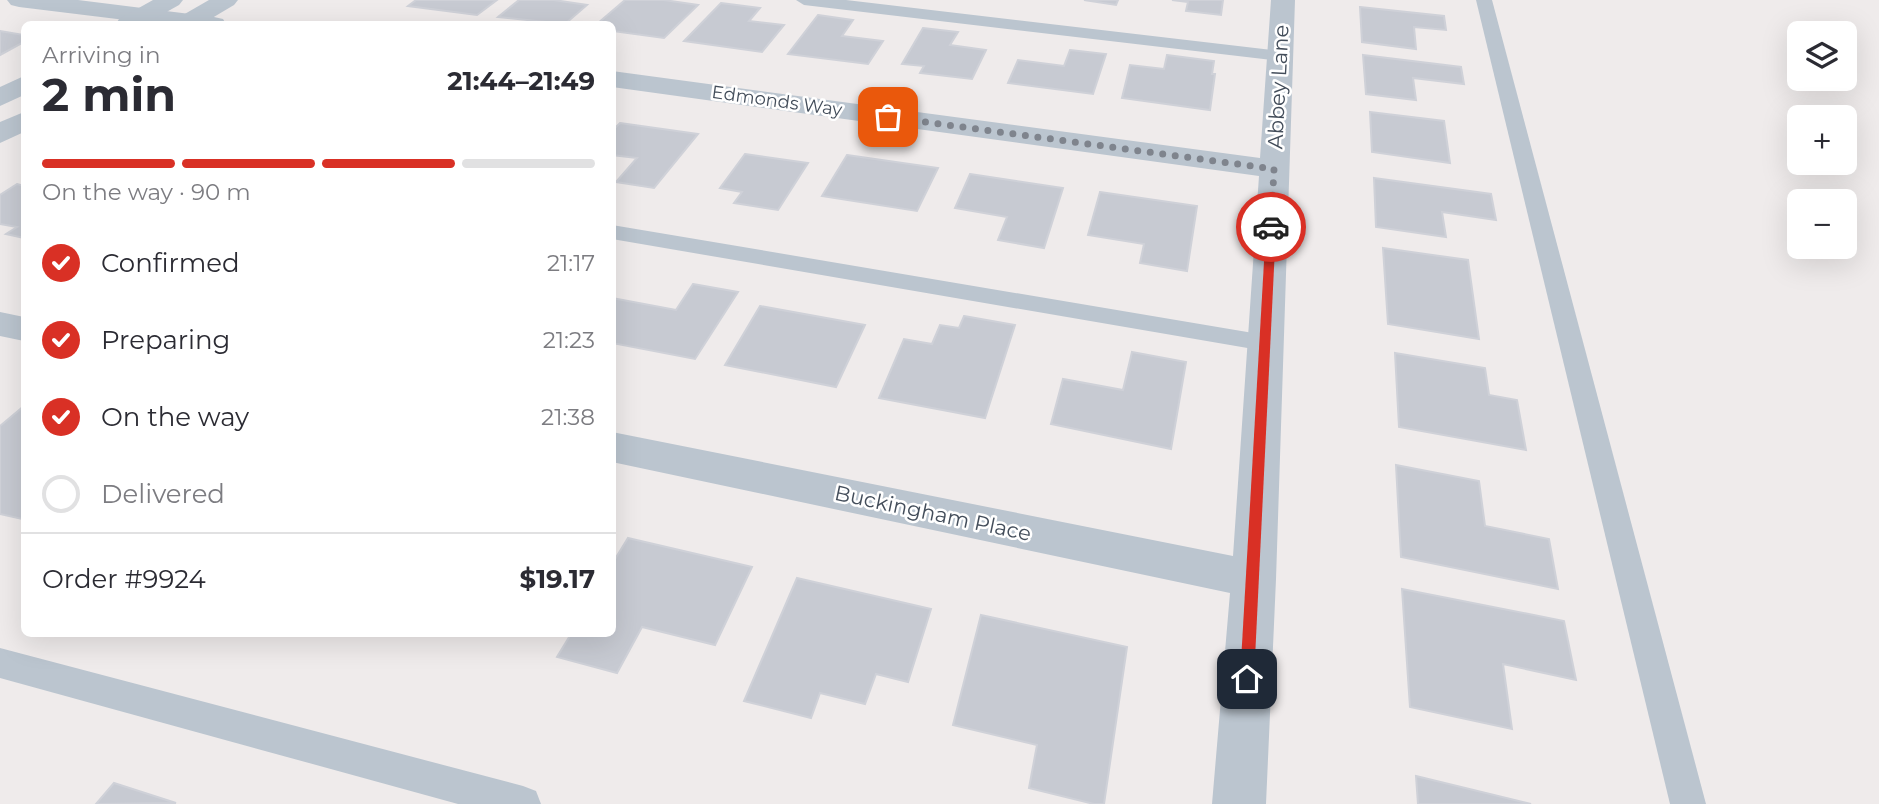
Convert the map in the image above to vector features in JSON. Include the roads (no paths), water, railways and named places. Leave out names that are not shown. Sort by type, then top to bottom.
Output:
[{"type":"street","points":[[19,0],[135,21],[171,0]]},
{"type":"street","points":[[200,21],[226,0]]},
{"type":"street","name":"Abbey Lane","points":[[1239,804],[1254,579],[1283,0]]},
{"type":"street","name":"Edmonds Way","points":[[616,80],[1274,169]]},
{"type":"street","points":[[0,97],[21,85]]},
{"type":"street","points":[[0,324],[21,328]]},
{"type":"street","name":"Buckingham Place","points":[[616,448],[1254,579]]},
{"type":"lane","points":[[804,0],[1280,56]]},
{"type":"lane","points":[[1484,0],[1688,804]]},
{"type":"lane","points":[[616,233],[1265,343]]},
{"type":"lane","points":[[0,663],[523,804]]}]
